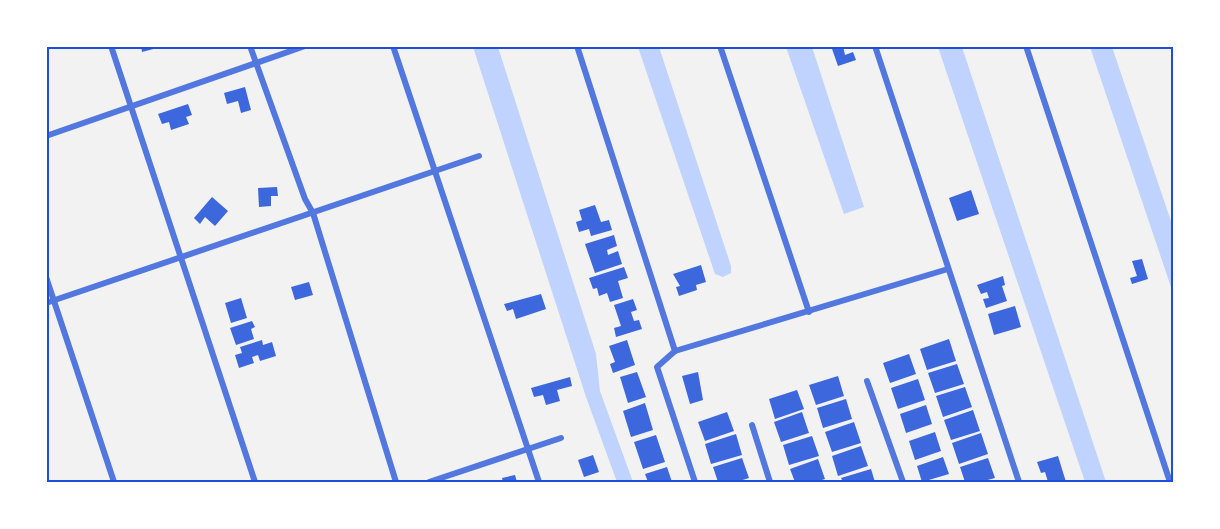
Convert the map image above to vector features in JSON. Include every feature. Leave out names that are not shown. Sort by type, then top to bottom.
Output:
[{"type":"street","points":[[111,46],[255,483]]},
{"type":"street","points":[[250,46],[305,199],[313,213],[396,483]]},
{"type":"street","points":[[46,136],[306,46]]},
{"type":"street","points":[[393,46],[539,483]]},
{"type":"street","points":[[577,46],[675,351]]},
{"type":"street","points":[[720,46],[809,312]]},
{"type":"street","points":[[875,46],[1019,483]]},
{"type":"street","points":[[1026,46],[1170,483]]},
{"type":"street","points":[[46,303],[479,156]]},
{"type":"street","points":[[695,483],[657,367],[675,351],[948,269]]},
{"type":"street","points":[[46,277],[114,483]]},
{"type":"street","points":[[867,381],[903,483]]},
{"type":"street","points":[[752,425],[770,483]]},
{"type":"street","points":[[429,483],[561,438]]},
{"type":"water","points":[[473,47],[498,47],[596,354],[600,391],[633,482],[617,482],[586,397]]},
{"type":"water","points":[[638,47],[659,47],[731,266],[731,273],[723,277],[715,274]]},
{"type":"water","points":[[786,47],[812,47],[864,207],[844,214]]},
{"type":"water","points":[[938,47],[962,47],[1106,482],[1085,482]]},
{"type":"water","points":[[1090,47],[1112,47],[1173,227],[1173,293]]},
{"type":"building","points":[[141,46],[161,46],[161,47],[142,52]]},
{"type":"building","points":[[831,46],[843,46],[845,55],[853,52],[856,60],[838,66]]},
{"type":"building","points":[[245,87],[251,110],[241,113],[238,101],[227,104],[224,93]]},
{"type":"building","points":[[188,104],[192,115],[186,117],[189,124],[171,130],[169,122],[162,124],[158,114]]},
{"type":"building","points":[[277,187],[278,196],[271,196],[271,206],[259,207],[258,188]]},
{"type":"building","points":[[971,190],[979,214],[957,221],[949,198]]},
{"type":"building","points":[[212,197],[228,211],[215,226],[205,217],[200,224],[194,218]]},
{"type":"building","points":[[595,205],[601,222],[609,220],[612,230],[591,236],[589,229],[579,232],[576,222],[582,220],[579,210]]},
{"type":"building","points":[[614,235],[617,246],[607,250],[608,255],[618,251],[622,264],[595,273],[585,244]]},
{"type":"building","points":[[1142,259],[1148,279],[1132,284],[1130,278],[1137,276],[1132,261]]},
{"type":"building","points":[[701,265],[706,282],[696,285],[697,290],[679,296],[676,287],[680,286],[673,274]]},
{"type":"building","points":[[624,267],[628,278],[618,281],[623,298],[610,302],[607,293],[599,296],[597,288],[593,289],[589,278]]},
{"type":"building","points":[[1003,276],[1005,285],[1002,286],[1007,301],[986,308],[983,299],[989,298],[987,292],[981,294],[977,285]]},
{"type":"building","points":[[309,282],[313,295],[295,300],[291,287]]},
{"type":"building","points":[[541,294],[546,309],[516,319],[513,309],[507,311],[504,304]]},
{"type":"building","points":[[241,298],[247,318],[231,323],[225,303]]},
{"type":"building","points":[[633,299],[637,310],[631,312],[634,321],[639,320],[642,329],[616,337],[614,328],[621,326],[614,305]]},
{"type":"building","points":[[1015,306],[1021,327],[994,335],[988,314]]},
{"type":"building","points":[[252,321],[255,327],[251,329],[254,339],[236,345],[230,328]]},
{"type":"building","points":[[949,339],[956,361],[927,370],[920,349]]},
{"type":"building","points":[[262,340],[263,345],[272,342],[276,356],[260,361],[258,355],[252,357],[254,363],[239,368],[235,355],[242,353],[240,347]]},
{"type":"building","points":[[627,340],[635,365],[613,373],[610,364],[615,362],[609,346]]},
{"type":"building","points":[[909,354],[916,374],[890,383],[883,363]]},
{"type":"building","points":[[957,364],[964,384],[935,393],[928,373]]},
{"type":"building","points":[[637,372],[646,397],[628,403],[620,377]]},
{"type":"building","points":[[698,372],[703,400],[690,404],[682,376]]},
{"type":"building","points":[[838,376],[844,396],[816,405],[809,385]]},
{"type":"building","points":[[570,377],[572,386],[557,390],[560,401],[546,405],[543,395],[534,397],[531,388]]},
{"type":"building","points":[[918,379],[925,400],[898,409],[891,388]]},
{"type":"building","points":[[965,387],[972,407],[943,417],[936,396]]},
{"type":"building","points":[[797,390],[804,409],[775,419],[769,399]]},
{"type":"building","points":[[846,399],[852,419],[823,428],[817,408]]},
{"type":"building","points":[[645,403],[653,430],[631,437],[623,411]]},
{"type":"building","points":[[926,405],[932,424],[906,433],[900,414]]},
{"type":"building","points":[[973,410],[980,431],[951,440],[944,420]]},
{"type":"building","points":[[727,412],[734,431],[705,441],[698,422]]},
{"type":"building","points":[[802,412],[809,433],[781,442],[774,422]]},
{"type":"building","points":[[854,422],[861,443],[832,452],[825,432]]},
{"type":"building","points":[[935,432],[941,451],[915,460],[909,441]]},
{"type":"building","points":[[981,433],[988,454],[959,464],[952,443]]},
{"type":"building","points":[[736,434],[742,455],[711,464],[705,444]]},
{"type":"building","points":[[656,435],[665,462],[643,469],[634,442]]},
{"type":"building","points":[[812,436],[819,456],[789,465],[783,445]]},
{"type":"building","points":[[861,446],[868,466],[838,476],[832,456]]},
{"type":"building","points":[[593,455],[599,472],[584,477],[578,460]]},
{"type":"building","points":[[1058,456],[1066,482],[1048,482],[1045,472],[1041,473],[1037,462]]},
{"type":"building","points":[[943,457],[949,474],[922,482],[917,466]]},
{"type":"building","points":[[742,458],[749,478],[736,482],[718,482],[713,467]]},
{"type":"building","points":[[988,458],[995,478],[980,482],[965,482],[960,467]]},
{"type":"building","points":[[818,459],[825,479],[815,482],[795,482],[790,469]]},
{"type":"building","points":[[667,467],[672,482],[648,482],[645,474]]},
{"type":"building","points":[[871,469],[875,482],[843,482],[841,478]]},
{"type":"building","points":[[515,475],[517,482],[503,482],[502,478]]}]
